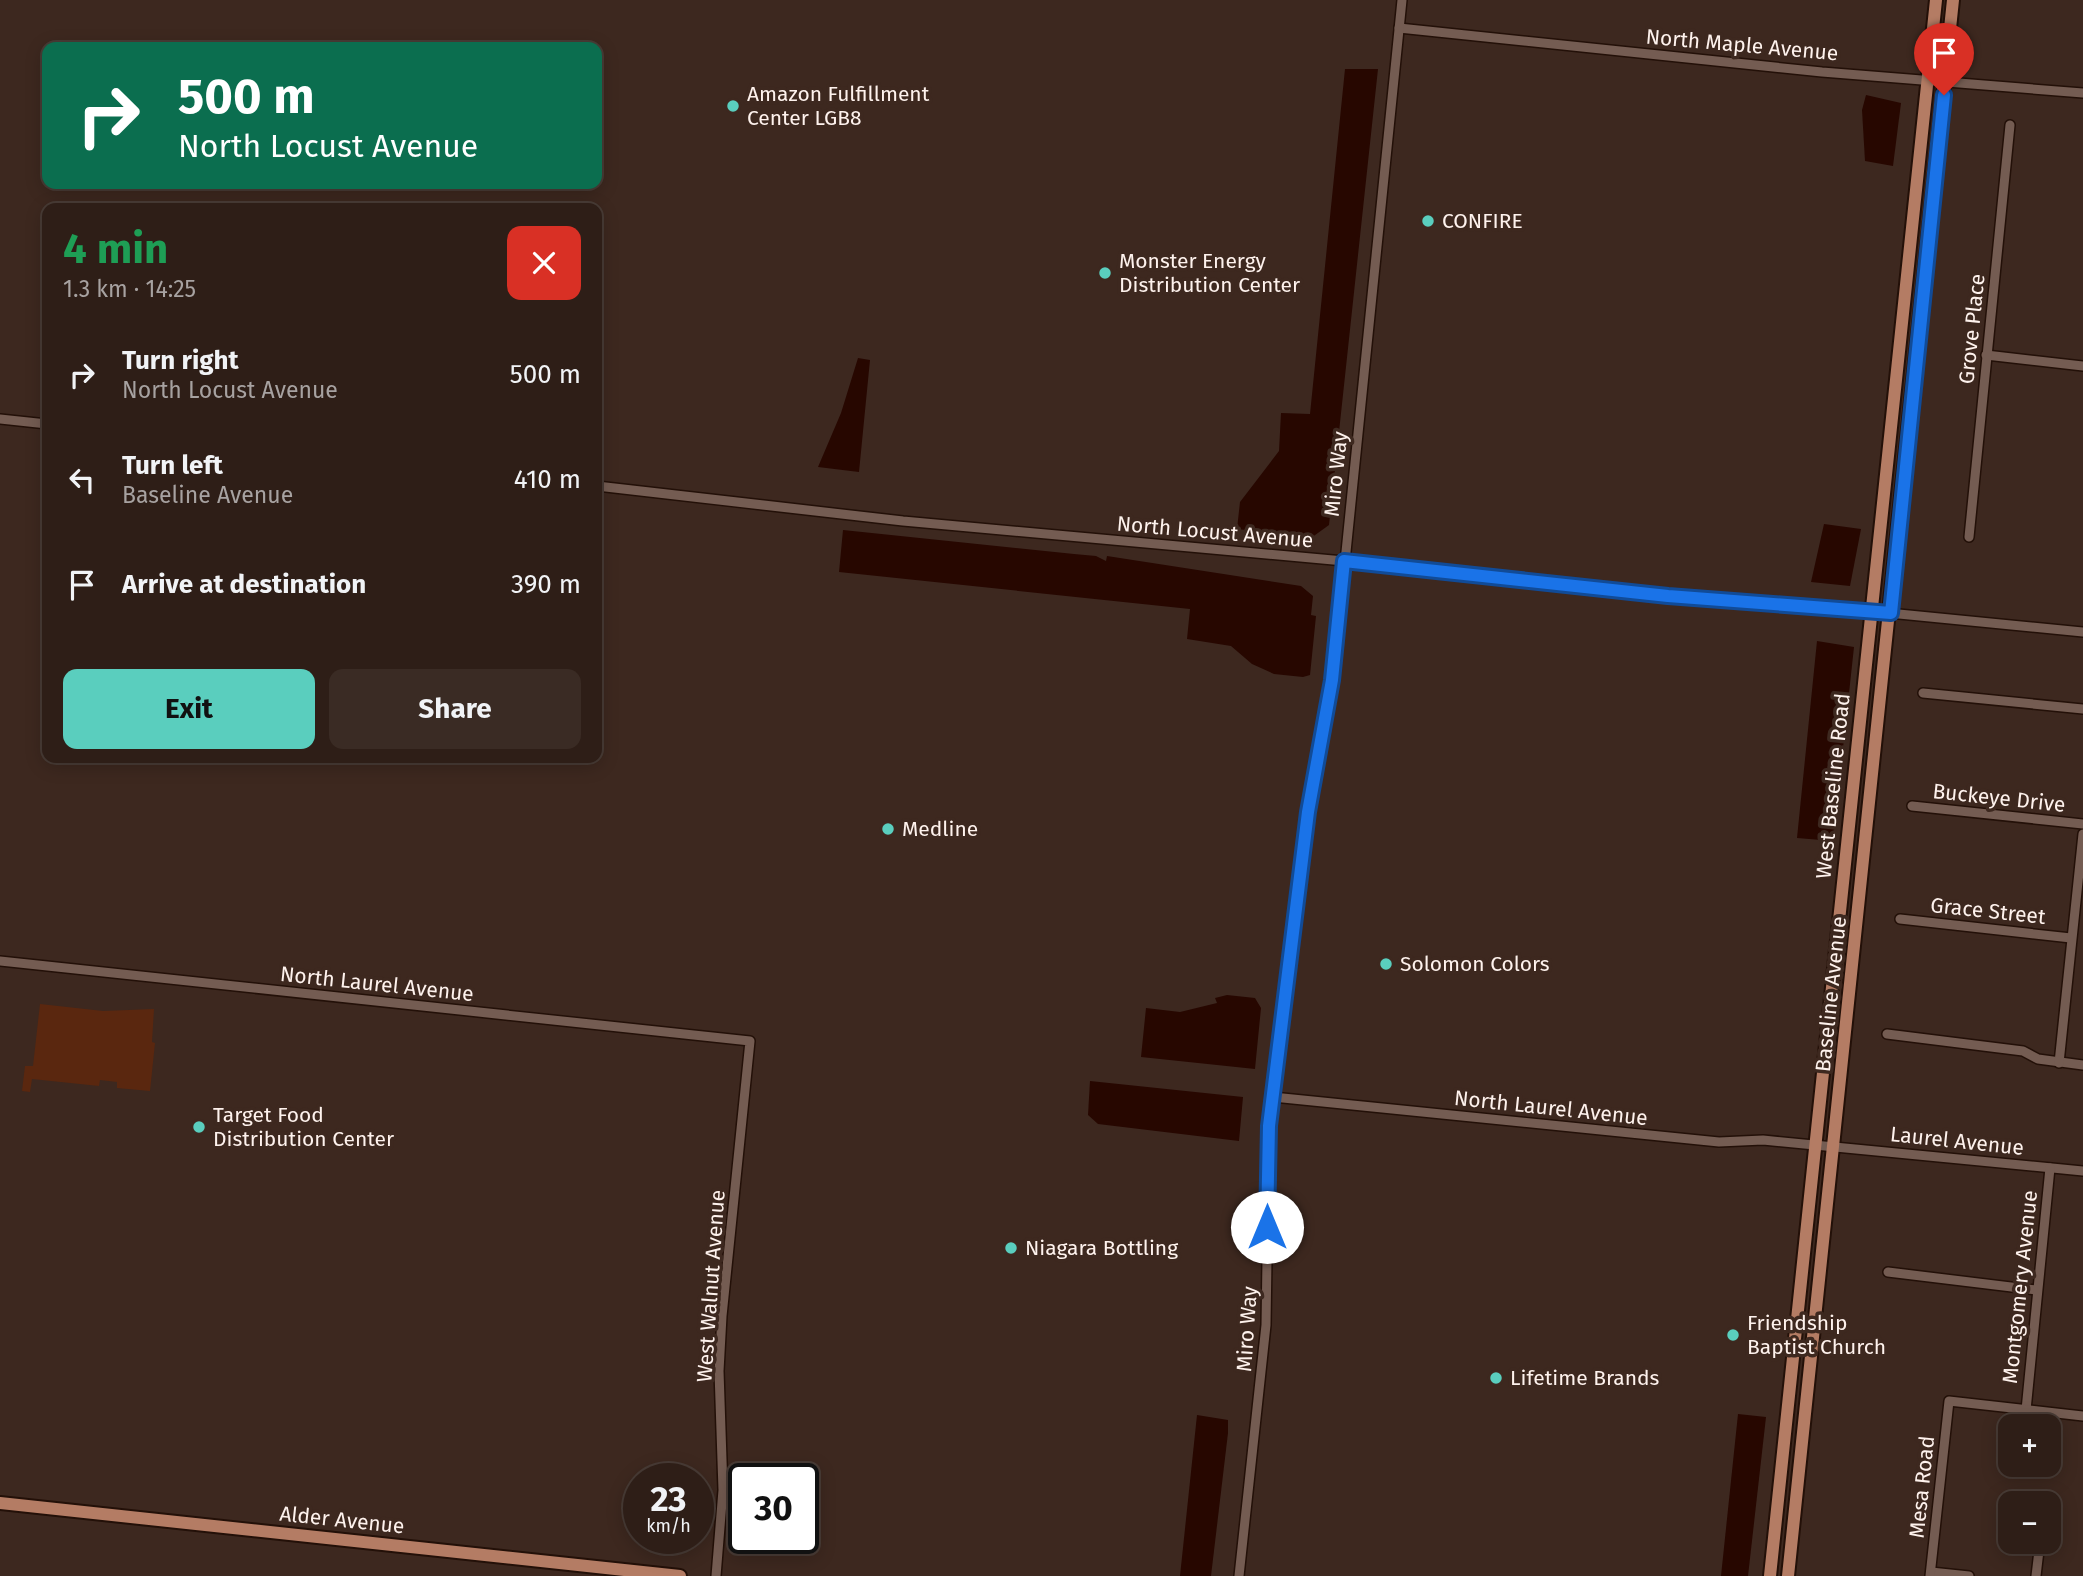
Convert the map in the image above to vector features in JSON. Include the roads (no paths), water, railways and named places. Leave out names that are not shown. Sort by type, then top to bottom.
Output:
[{"type":"main road","name":"West Baseline Road","points":[[1770,1576],[1825,1146],[1872,611],[1936,0]]},
{"type":"main road","points":[[1945,81],[1954,0]]},
{"type":"main road","name":"Baseline Avenue","points":[[1788,1576],[1825,1146],[1891,613],[1945,81]]},
{"type":"main road","name":"Alder Avenue","points":[[0,1503],[680,1576]]},
{"type":"street","name":"Miro Way","points":[[1239,1576],[1266,1325],[1268,1153],[1273,1097],[1308,812],[1332,680],[1402,0]]},
{"type":"street","name":"North Maple Avenue","points":[[1399,28],[1822,72],[2083,93]]},
{"type":"street","name":"Grove Place","points":[[1969,537],[2010,125]]},
{"type":"street","points":[[1986,355],[2083,366]]},
{"type":"street","points":[[0,419],[42,424]]},
{"type":"street","name":"North Locust Avenue","points":[[602,487],[903,521],[1344,561],[1668,596],[1872,611],[2083,632]]},
{"type":"street","points":[[1923,693],[2083,709]]},
{"type":"street","name":"Buckeye Drive","points":[[1912,806],[2083,824]]},
{"type":"street","points":[[2059,1063],[2083,834]]},
{"type":"street","name":"Grace Street","points":[[1900,919],[2071,938]]},
{"type":"street","name":"North Laurel Avenue","points":[[0,961],[750,1041]]},
{"type":"street","points":[[1887,1034],[2023,1051],[2038,1059],[2083,1065]]},
{"type":"street","name":"West Walnut Avenue","points":[[716,1576],[723,1490],[719,1371],[722,1316],[750,1041]]},
{"type":"street","name":"North Laurel Avenue","points":[[1273,1097],[1718,1142],[1763,1140],[1825,1146]]},
{"type":"street","name":"Laurel Avenue","points":[[1825,1146],[2083,1171]]},
{"type":"street","name":"Montgomery Avenue","points":[[2026,1410],[2050,1168]]},
{"type":"street","points":[[1888,1272],[2036,1290]]},
{"type":"street","name":"Mesa Road","points":[[1931,1574],[1949,1401],[2026,1410]]},
{"type":"street","points":[[2026,1410],[2083,1416]]},
{"type":"street","points":[[2036,1576],[2039,1554]]},
{"type":"street","points":[[1931,1574],[1969,1576]]},
{"type":"place","name":"Amazon Fulfillment Center LGB8","points":[[733,106]]},
{"type":"place","name":"CONFIRE","points":[[1428,221]]},
{"type":"place","name":"Monster Energy Distribution Center","points":[[1105,273]]},
{"type":"place","name":"Medline","points":[[888,829]]},
{"type":"place","name":"Solomon Colors","points":[[1386,964]]},
{"type":"place","name":"Target Food Distribution Center","points":[[199,1127]]},
{"type":"place","name":"Niagara Bottling","points":[[1011,1248]]},
{"type":"place","name":"Friendship Baptist Church","points":[[1733,1335]]},
{"type":"place","name":"Lifetime Brands","points":[[1496,1378]]}]
